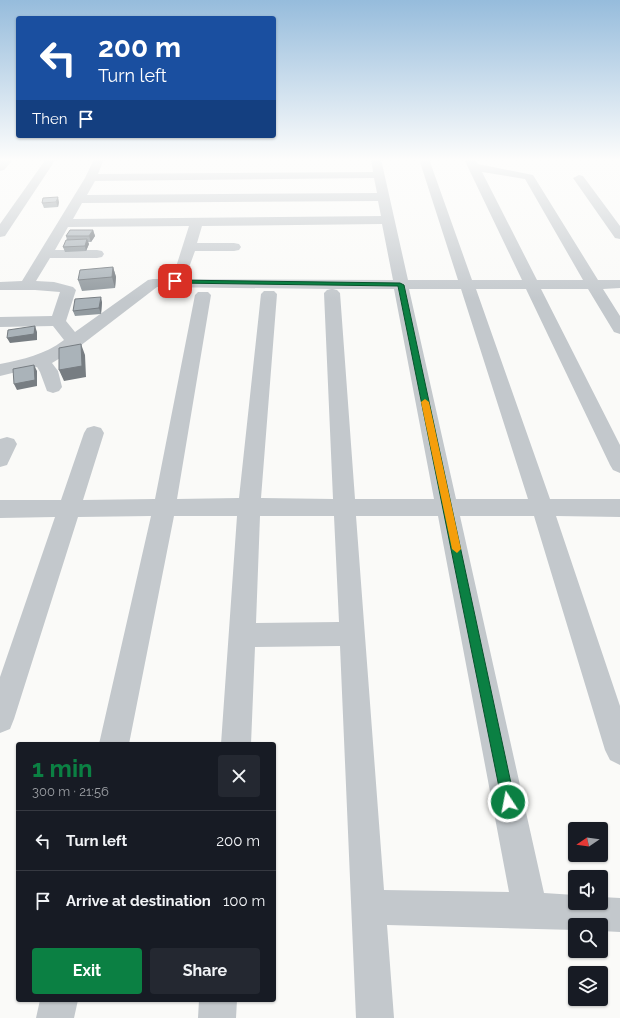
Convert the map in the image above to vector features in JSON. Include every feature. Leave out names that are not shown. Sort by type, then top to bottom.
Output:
[{"type":"street","points":[[0,233],[18,207]]},
{"type":"street","points":[[26,286],[74,207]]},
{"type":"street","points":[[386,207],[400,285],[448,508],[530,910]]},
{"type":"street","points":[[440,207],[542,507],[620,750]]},
{"type":"street","points":[[493,207],[620,465]]},
{"type":"street","points":[[546,207],[591,284],[620,329]]},
{"type":"street","points":[[599,207],[620,235]]},
{"type":"street","points":[[64,223],[388,220]]},
{"type":"street","points":[[182,270],[197,222]]},
{"type":"street","points":[[189,247],[234,247]]},
{"type":"street","points":[[45,254],[97,254]]},
{"type":"street","points":[[0,370],[41,361],[58,353],[153,283],[175,281],[400,285],[620,284]]},
{"type":"street","points":[[0,286],[26,286],[60,288],[68,290],[58,321]]},
{"type":"street","points":[[332,293],[375,1018]]},
{"type":"street","points":[[236,742],[244,634],[249,507],[269,294]]},
{"type":"street","points":[[114,742],[164,509],[203,295]]},
{"type":"street","points":[[58,321],[74,342]]},
{"type":"street","points":[[0,322],[58,321]]},
{"type":"street","points":[[41,361],[49,371],[53,387]]},
{"type":"street","points":[[0,719],[94,433]]},
{"type":"street","points":[[0,509],[164,509],[249,507],[345,509],[542,507],[620,508]]},
{"type":"street","points":[[244,634],[352,634]]},
{"type":"street","points":[[368,907],[530,910],[620,915]]},
{"type":"street","points":[[55,1018],[59,1002]]},
{"type":"street","points":[[217,1018],[218,1002]]},
{"type":"building","points":[[70,230],[93,230],[89,236],[66,236]]},
{"type":"building","points":[[87,239],[85,246],[63,247],[66,240]]},
{"type":"building","points":[[113,267],[112,277],[78,280],[80,270]]},
{"type":"building","points":[[101,297],[99,308],[73,311],[75,299]]},
{"type":"building","points":[[35,326],[34,334],[7,338],[8,330]]},
{"type":"building","points":[[81,344],[82,366],[59,370],[59,348]]},
{"type":"building","points":[[34,365],[35,380],[14,384],[13,369]]},
{"type":"slow traffic","points":[[425,402],[457,549]]},
{"type":"route","points":[[175,281],[400,285],[450,517],[508,802]]}]
